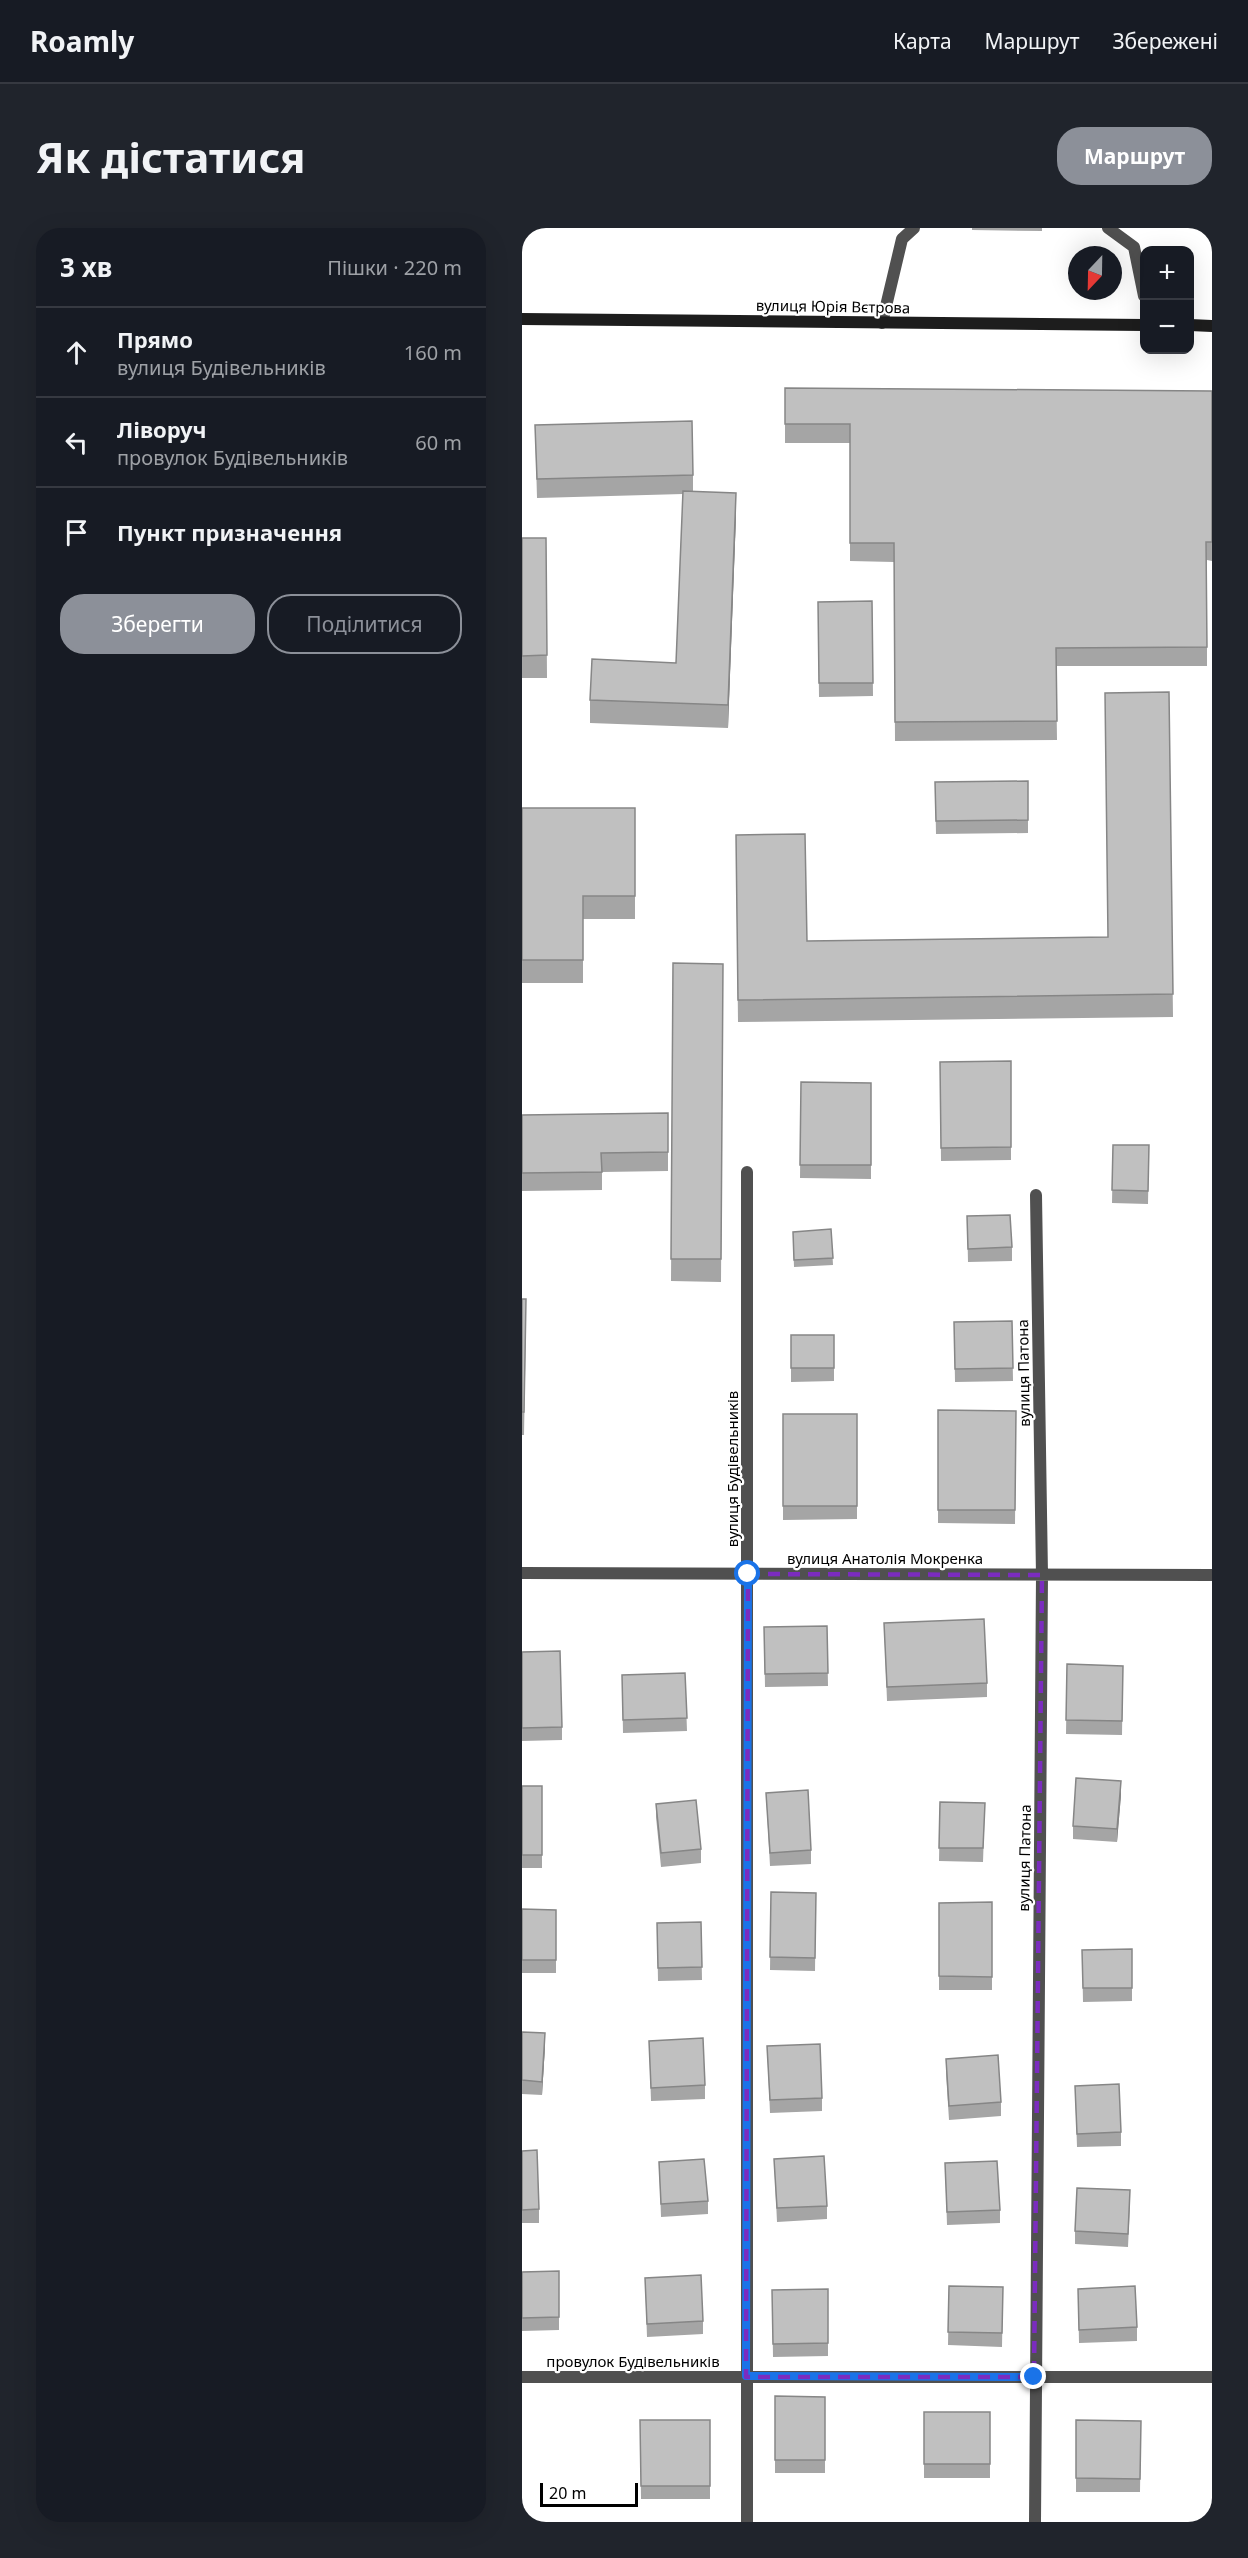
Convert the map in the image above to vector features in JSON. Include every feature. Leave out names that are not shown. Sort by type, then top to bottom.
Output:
[{"type":"street","points":[[882,322],[902,239],[914,228]]},
{"type":"street","points":[[1108,228],[1134,247],[1140,276]]},
{"type":"street","name":"вулиця Юрія Вєтрова","points":[[522,319],[1140,325]]},
{"type":"street","points":[[1194,325],[1212,326]]},
{"type":"street","name":"вулиця Будівельників","points":[[747,1172],[747,2522]]},
{"type":"street","name":"вулиця Патона","points":[[1035,2522],[1034,2377],[1042,1575],[1036,1195]]},
{"type":"street","name":"вулиця Анатолія Мокренка","points":[[522,1573],[1212,1575]]},
{"type":"street","name":"провулок Будівельників","points":[[522,2377],[1212,2377]]},
{"type":"highlighted area","points":[[748,1574],[1042,1575],[1034,2377],[746,2377]]},
{"type":"building","points":[[785,388],[1212,391],[1212,542],[1206,542],[1207,647],[1056,648],[1057,721],[895,722],[894,543],[850,543],[850,424],[785,424]]},
{"type":"building","points":[[692,421],[693,475],[537,479],[535,425]]},
{"type":"building","points":[[683,491],[736,493],[728,705],[590,700],[592,659],[676,663]]},
{"type":"building","points":[[522,538],[546,538],[547,655],[522,656]]},
{"type":"building","points":[[872,601],[873,683],[819,683],[818,602]]},
{"type":"building","points":[[1169,692],[1173,994],[738,1000],[736,835],[805,834],[807,941],[1108,937],[1105,693]]},
{"type":"building","points":[[1028,781],[1028,820],[936,821],[935,782]]},
{"type":"building","points":[[522,808],[635,808],[635,896],[583,896],[583,960],[522,960]]},
{"type":"building","points":[[673,963],[723,964],[721,1259],[671,1259]]},
{"type":"building","points":[[1011,1061],[1011,1147],[941,1148],[940,1062]]},
{"type":"building","points":[[801,1082],[871,1083],[871,1165],[800,1165]]},
{"type":"building","points":[[668,1113],[668,1152],[601,1153],[602,1172],[522,1173],[522,1115]]},
{"type":"building","points":[[1113,1145],[1149,1145],[1148,1191],[1112,1190]]},
{"type":"building","points":[[1010,1215],[1012,1247],[968,1249],[967,1216]]},
{"type":"building","points":[[831,1229],[833,1258],[794,1260],[793,1232]]},
{"type":"building","points":[[522,1299],[526,1299],[524,1412],[522,1412]]},
{"type":"building","points":[[1012,1321],[1013,1368],[955,1369],[954,1322]]},
{"type":"building","points":[[791,1335],[834,1335],[834,1368],[791,1368]]},
{"type":"building","points":[[938,1410],[1016,1411],[1015,1510],[938,1510]]},
{"type":"building","points":[[783,1414],[857,1414],[857,1506],[783,1506]]},
{"type":"building","points":[[984,1619],[987,1683],[887,1687],[884,1623]]},
{"type":"building","points":[[827,1626],[828,1673],[765,1674],[764,1627]]},
{"type":"building","points":[[560,1651],[562,1727],[522,1728],[522,1652]]},
{"type":"building","points":[[1067,1664],[1123,1666],[1122,1721],[1066,1720]]},
{"type":"building","points":[[685,1673],[687,1718],[623,1720],[622,1675]]},
{"type":"building","points":[[1076,1778],[1121,1781],[1117,1829],[1073,1826]]},
{"type":"building","points":[[522,1786],[542,1786],[542,1855],[522,1855]]},
{"type":"building","points":[[808,1790],[811,1850],[770,1853],[766,1793]]},
{"type":"building","points":[[696,1800],[701,1849],[661,1853],[656,1804]]},
{"type":"building","points":[[940,1802],[985,1803],[983,1848],[939,1848]]},
{"type":"building","points":[[771,1892],[816,1893],[815,1958],[770,1957]]},
{"type":"building","points":[[992,1902],[992,1977],[939,1976],[939,1903]]},
{"type":"building","points":[[522,1909],[556,1910],[556,1960],[522,1960]]},
{"type":"building","points":[[701,1922],[702,1967],[658,1968],[657,1923]]},
{"type":"building","points":[[1132,1949],[1132,1988],[1083,1988],[1082,1950]]},
{"type":"building","points":[[522,2032],[545,2033],[542,2082],[522,2080]]},
{"type":"building","points":[[703,2038],[705,2085],[651,2088],[649,2041]]},
{"type":"building","points":[[820,2044],[822,2098],[770,2100],[767,2046]]},
{"type":"building","points":[[998,2055],[1001,2102],[949,2106],[946,2059]]},
{"type":"building","points":[[1119,2084],[1121,2132],[1077,2134],[1075,2086]]},
{"type":"building","points":[[537,2150],[539,2209],[522,2210],[522,2151]]},
{"type":"building","points":[[824,2156],[827,2206],[777,2208],[774,2159]]},
{"type":"building","points":[[704,2159],[708,2201],[661,2204],[659,2162]]},
{"type":"building","points":[[997,2161],[1000,2210],[947,2212],[945,2163]]},
{"type":"building","points":[[1077,2188],[1130,2190],[1128,2234],[1075,2231]]},
{"type":"building","points":[[559,2271],[559,2317],[522,2318],[522,2272]]},
{"type":"building","points":[[701,2275],[703,2321],[647,2324],[645,2278]]},
{"type":"building","points":[[949,2286],[1003,2287],[1002,2333],[948,2332]]},
{"type":"building","points":[[1135,2286],[1137,2327],[1079,2330],[1078,2289]]},
{"type":"building","points":[[828,2289],[828,2343],[773,2344],[772,2290]]},
{"type":"building","points":[[775,2396],[825,2397],[825,2460],[775,2460]]},
{"type":"building","points":[[924,2412],[990,2412],[990,2464],[924,2464]]},
{"type":"building","points":[[640,2420],[710,2420],[710,2486],[641,2486]]},
{"type":"building","points":[[1076,2420],[1141,2421],[1140,2479],[1076,2478]]},
{"type":"route","points":[[748,1574],[746,2376],[1034,2377]]}]
